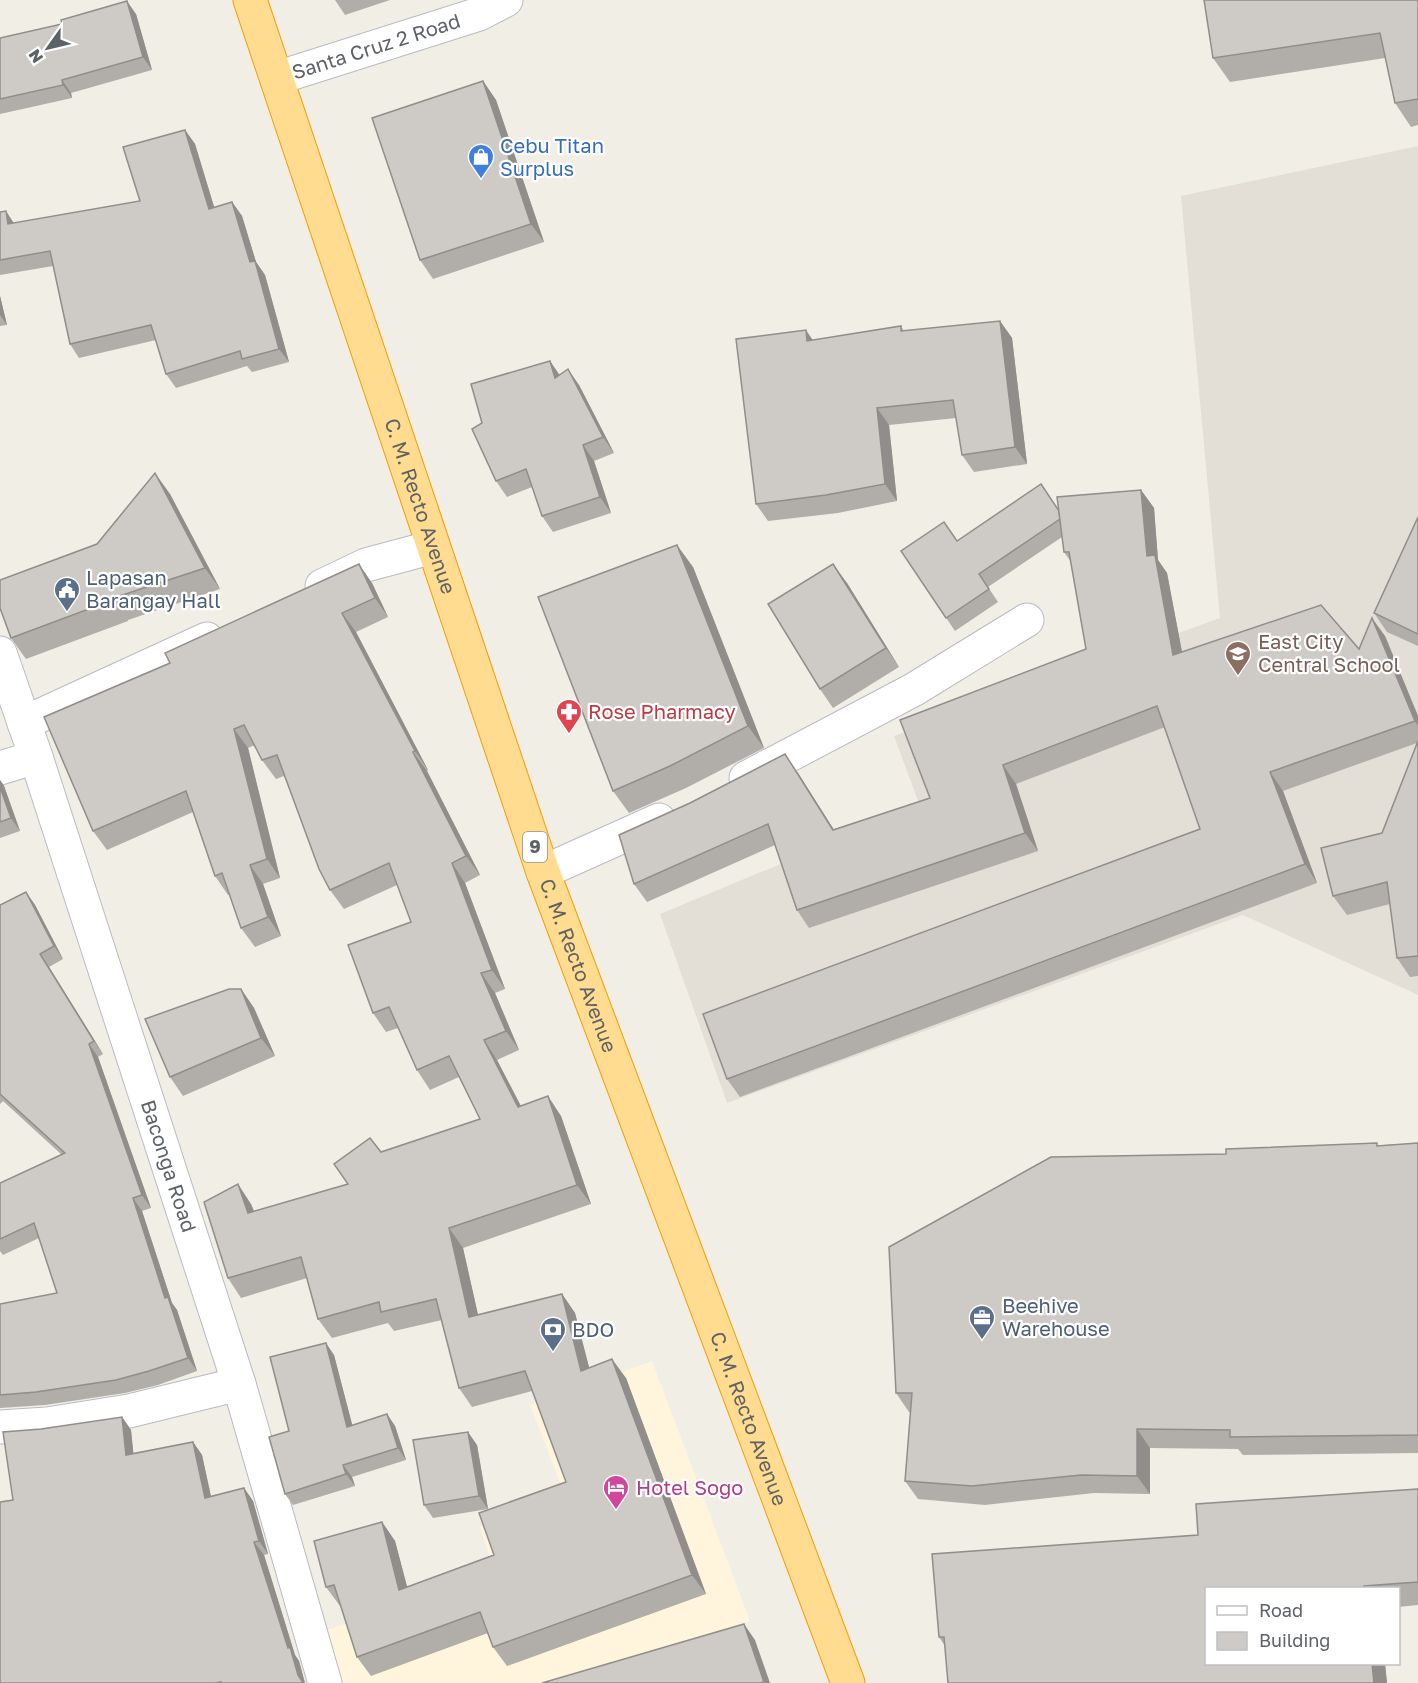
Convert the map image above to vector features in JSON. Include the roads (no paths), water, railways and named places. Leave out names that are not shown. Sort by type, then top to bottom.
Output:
[{"type":"highway","name":"C. M. Recto Avenue","points":[[250,0],[543,872],[848,1683]]},
{"type":"street","name":"Santa Cruz 2 Road","points":[[277,78],[479,14],[506,0]]},
{"type":"street","points":[[291,600],[366,565],[433,547]]},
{"type":"street","points":[[725,789],[913,690],[1027,620]]},
{"type":"street","points":[[24,723],[238,625]]},
{"type":"street","name":"Baconga Road","points":[[0,653],[36,757],[239,1384],[325,1683]]},
{"type":"street","points":[[0,768],[36,757]]},
{"type":"street","points":[[543,872],[683,809]]},
{"type":"street","points":[[0,1427],[47,1424],[129,1411],[239,1384]]},
{"type":"place","name":"Cebu Titan Surplus","points":[[481,180]]},
{"type":"place","name":"Lapasan Barangay Hall","points":[[67,613]]},
{"type":"place","name":"East City Central School","points":[[1238,677]]},
{"type":"place","name":"Rose Pharmacy","points":[[569,735]]},
{"type":"place","name":"Beehive Warehouse","points":[[982,1341]]},
{"type":"place","name":"BDO","points":[[553,1353]]},
{"type":"place","name":"Hotel Sogo","points":[[616,1511]]}]
